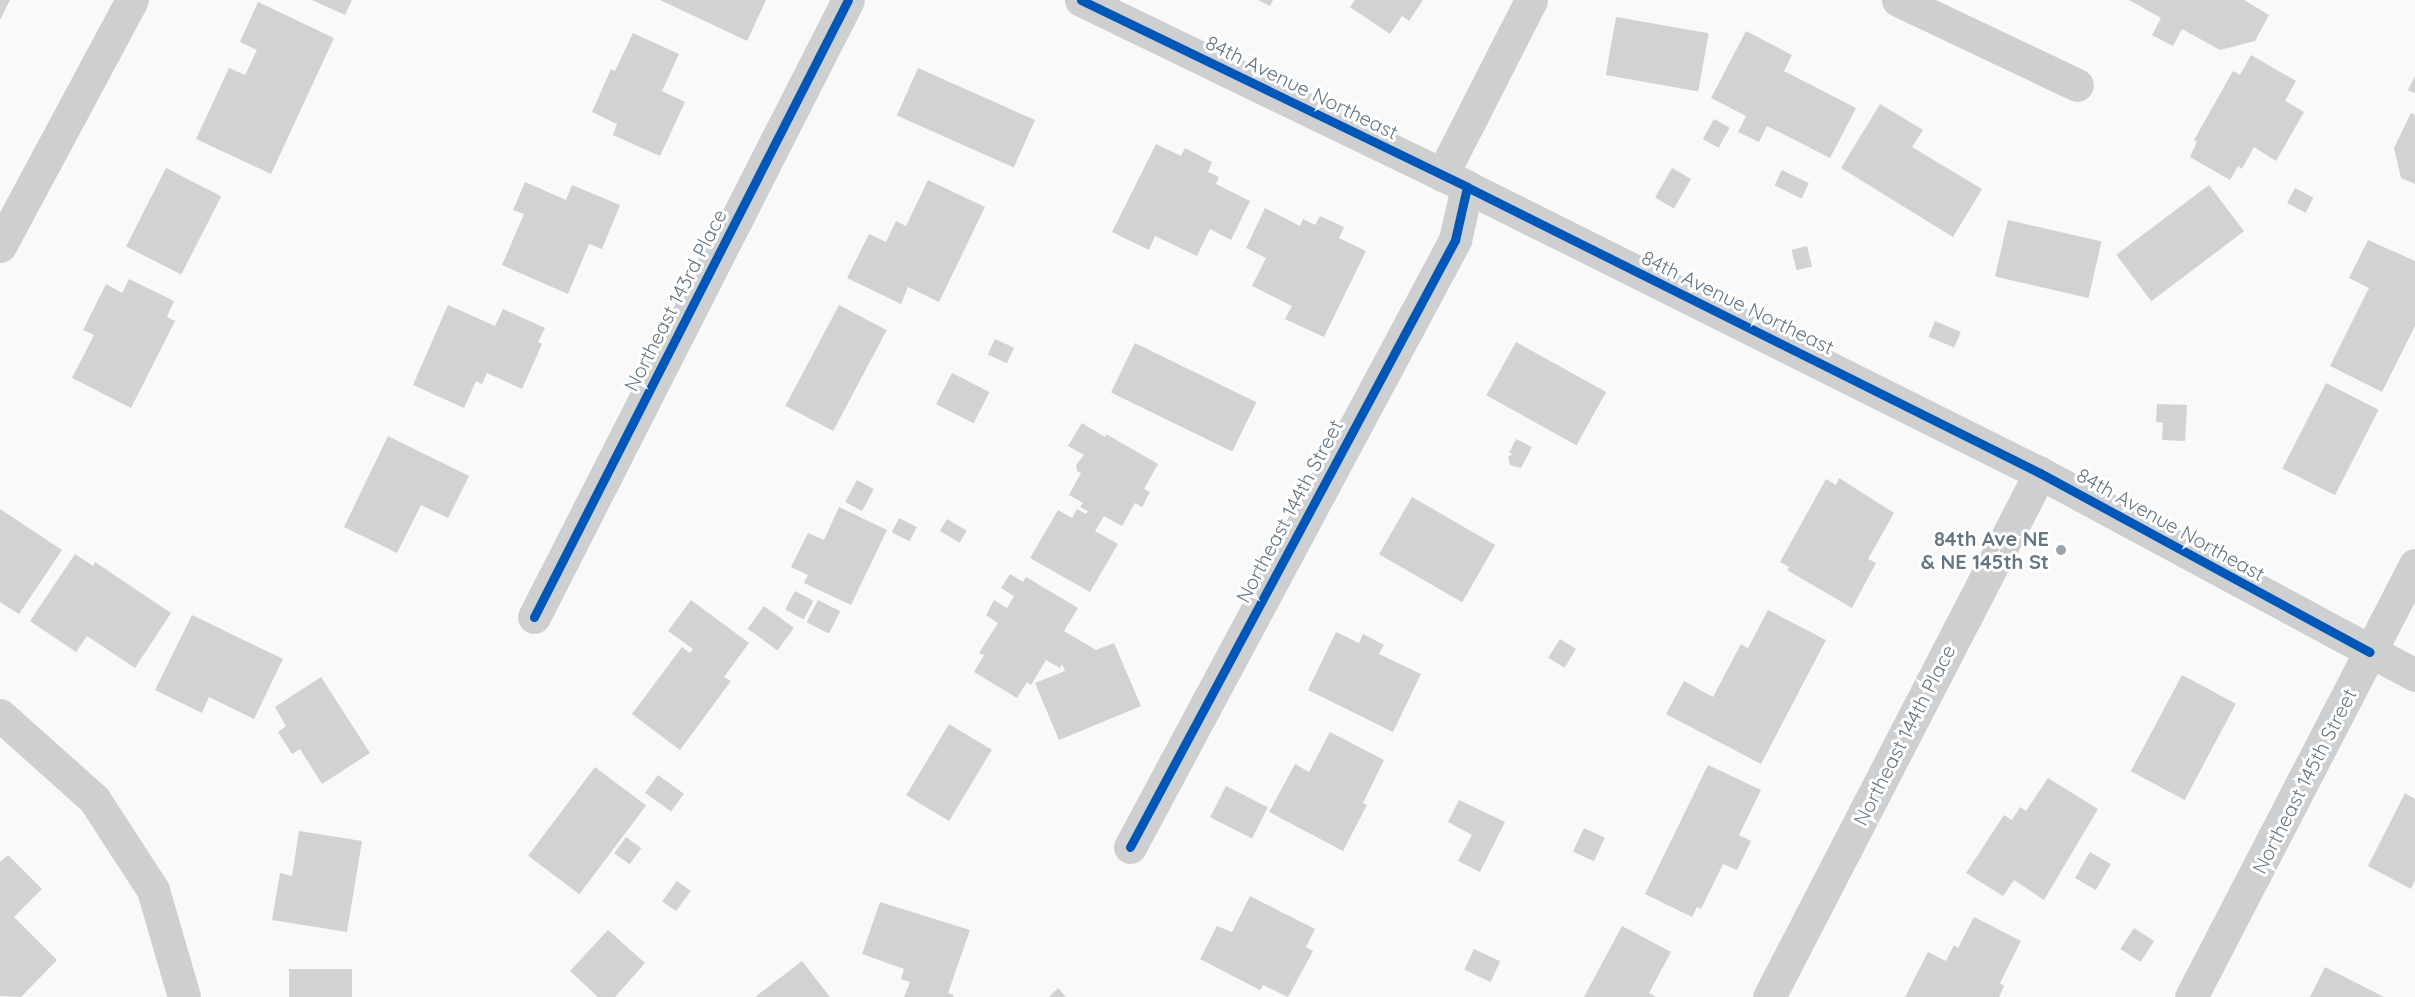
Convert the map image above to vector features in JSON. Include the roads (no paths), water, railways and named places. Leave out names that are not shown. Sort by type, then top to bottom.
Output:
[{"type":"street","points":[[0,246],[132,0]]},
{"type":"street","name":"Northeast 143rd Place","points":[[534,617],[848,0]]},
{"type":"street","name":"84th Avenue Northeast","points":[[1081,0],[1454,181],[2040,473],[2415,675]]},
{"type":"street","name":"Northeast 144th Street","points":[[1130,847],[1455,240],[1454,181],[1531,0]]},
{"type":"street","points":[[1898,0],[2077,86]]},
{"type":"street","name":"Northeast 144th Place","points":[[1768,997],[2040,473]]},
{"type":"street","name":"Northeast 145th Street","points":[[2191,997],[2415,565]]},
{"type":"street","points":[[0,715],[94,799],[153,890],[184,997]]},
{"type":"place","name":"84th Ave NE & NE 145th St","points":[[2061,550]]}]
